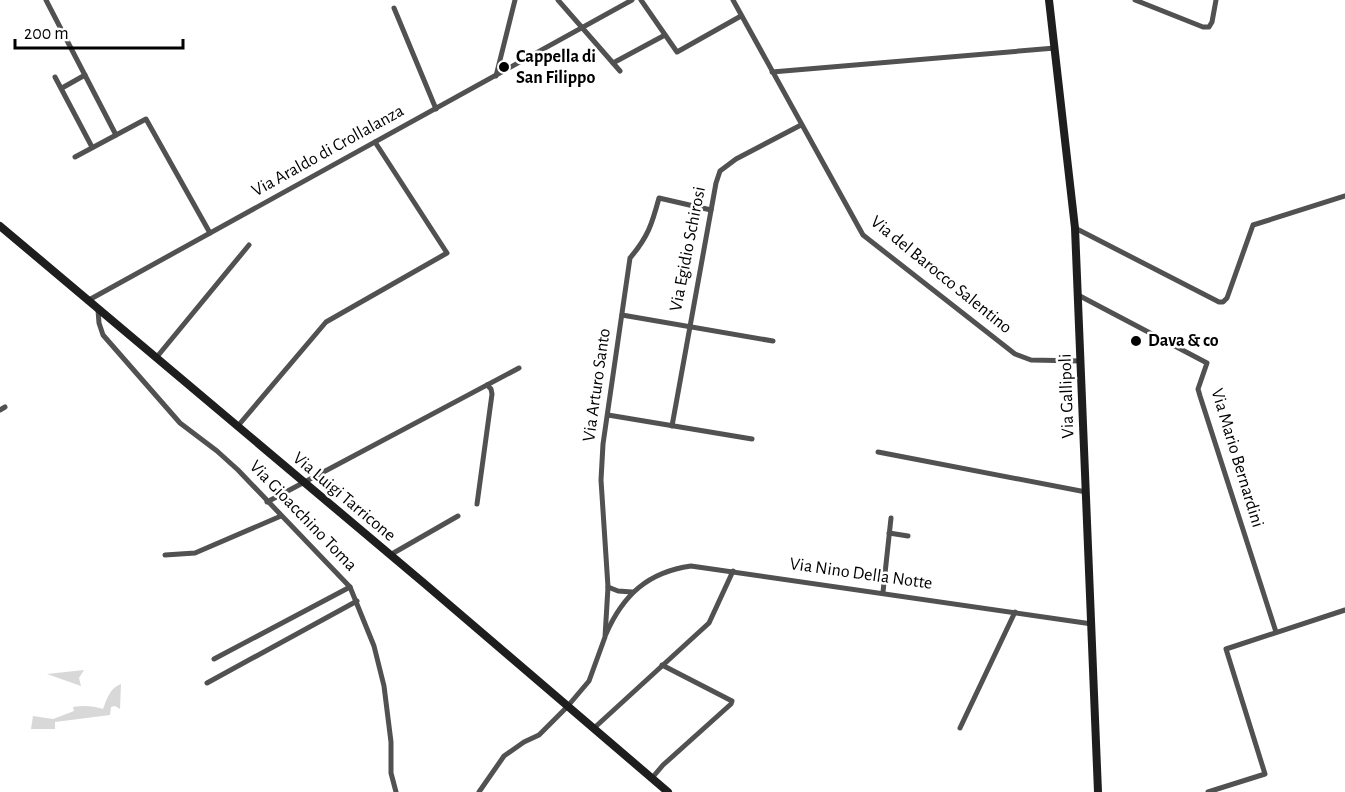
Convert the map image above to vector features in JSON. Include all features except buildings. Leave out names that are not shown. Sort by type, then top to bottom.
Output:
[{"type":"main road","name":"Via Gallipoli","points":[[1049,0],[1075,228],[1098,792]]},
{"type":"main road","name":"Via Luigi Tarricone","points":[[0,226],[668,792]]},
{"type":"street","points":[[46,0],[116,135]]},
{"type":"street","points":[[496,76],[515,0]]},
{"type":"street","points":[[558,0],[620,71]]},
{"type":"street","name":"Via Araldo di Crollalanza","points":[[87,301],[632,0]]},
{"type":"street","points":[[641,0],[677,52],[741,16]]},
{"type":"street","name":"Via del Barocco Salentino","points":[[733,0],[863,235],[1015,354],[1031,360],[1081,361]]},
{"type":"street","points":[[1135,0],[1151,3],[1203,27],[1209,27],[1212,22],[1216,0]]},
{"type":"street","points":[[394,8],[435,110]]},
{"type":"street","points":[[613,63],[665,35]]},
{"type":"street","points":[[772,72],[1056,48]]},
{"type":"street","points":[[62,88],[85,75]]},
{"type":"street","points":[[55,77],[92,147]]},
{"type":"street","points":[[75,157],[146,119],[210,232]]},
{"type":"street","name":"Via Egidio Schirosi","points":[[672,426],[720,171],[736,159],[801,125]]},
{"type":"street","points":[[237,427],[326,322],[447,254],[375,142]]},
{"type":"street","points":[[1075,228],[1223,302],[1227,298],[1253,225],[1345,196]]},
{"type":"street","name":"Via Arturo Santo","points":[[605,638],[608,587],[601,480],[603,444],[624,315],[630,258],[645,240],[651,228],[659,198],[711,210]]},
{"type":"street","points":[[156,358],[249,245]]},
{"type":"street","name":"Via Mario Bernardini","points":[[1078,296],[1207,363],[1198,389],[1276,632]]},
{"type":"street","name":"Via Gioacchino Toma","points":[[98,310],[103,335],[165,407],[180,423],[231,464],[350,587],[374,646],[384,686],[391,742],[391,773],[396,792]]},
{"type":"street","points":[[624,315],[773,341]]},
{"type":"street","points":[[267,502],[519,368]]},
{"type":"street","points":[[477,504],[492,394],[487,385]]},
{"type":"street","points":[[608,415],[752,440]]},
{"type":"street","points":[[878,452],[1086,492]]},
{"type":"street","points":[[165,555],[195,553],[281,516]]},
{"type":"street","points":[[390,555],[458,516]]},
{"type":"street","points":[[883,592],[891,518]]},
{"type":"street","points":[[889,533],[908,536]]},
{"type":"street","name":"Via Nino Della Notte","points":[[632,592],[652,578],[676,568],[691,566],[1092,624]]},
{"type":"street","points":[[593,729],[709,623],[733,571]]},
{"type":"street","points":[[214,659],[350,587]]},
{"type":"street","points":[[608,587],[618,591],[632,592]]},
{"type":"street","name":"Via Arturo Santo","points":[[479,792],[504,756],[539,735],[589,681],[605,638],[621,606],[632,592]]},
{"type":"street","points":[[207,683],[357,601]]},
{"type":"street","points":[[1208,792],[1264,774],[1226,650],[1345,610]]},
{"type":"street","points":[[960,728],[1015,612]]},
{"type":"street","points":[[652,778],[732,701],[662,665]]},
{"type":"shaded area","points":[[84,670],[79,678],[81,686],[47,674]]},
{"type":"shaded area","points":[[121,684],[120,709],[115,706],[111,707],[110,715],[55,722],[55,729],[31,729],[33,716],[53,719],[74,711],[73,707],[77,706],[103,709],[111,691]]},
{"type":"place","name":"Cappella di San Filippo","points":[[504,67]]},
{"type":"place","name":"Dava & co","points":[[1136,341]]}]
